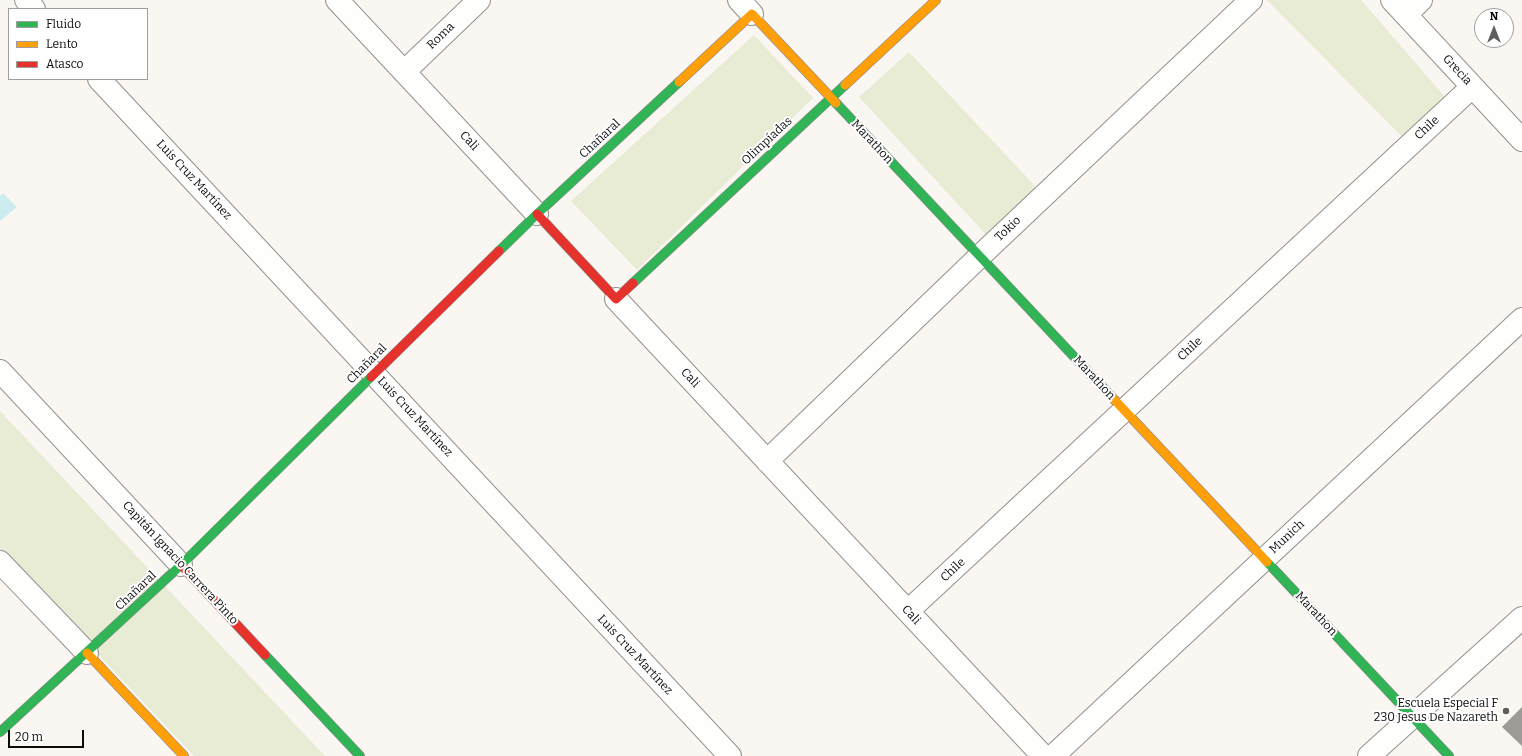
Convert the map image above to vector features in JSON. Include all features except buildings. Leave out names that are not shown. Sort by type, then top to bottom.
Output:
[{"type":"street","points":[[26,0],[33,8]]},
{"type":"street","name":"Cali","points":[[337,0],[1043,756]]},
{"type":"street","name":"Roma","points":[[404,72],[479,0]]},
{"type":"street","name":"Olimpíadas","points":[[616,299],[936,0]]},
{"type":"street","name":"Tokio","points":[[767,461],[980,256],[1251,0]]},
{"type":"street","points":[[1399,8],[1421,0]]},
{"type":"street","name":"Marathon","points":[[746,7],[1449,756]]},
{"type":"street","name":"Chañaral","points":[[0,732],[87,653],[181,564],[746,7]]},
{"type":"street","name":"Grecia","points":[[1399,8],[1522,140]]},
{"type":"street","name":"Luis Cruz Martínez","points":[[100,80],[730,756]]},
{"type":"street","name":"Chile","points":[[908,611],[1472,87]]},
{"type":"street","name":"Munich","points":[[1053,756],[1522,319]]},
{"type":"street","name":"Capitán Ignacio Carrera Pinto","points":[[0,371],[360,756]]},
{"type":"street","points":[[0,562],[184,756]]},
{"type":"street","points":[[1369,756],[1522,618]]},
{"type":"green space","points":[[1267,0],[1361,0],[1452,105],[1410,145]]},
{"type":"green space","points":[[754,35],[813,98],[637,270],[571,201]]},
{"type":"green space","points":[[909,52],[1037,188],[989,238],[859,97]]},
{"type":"green space","points":[[0,411],[325,756],[194,756],[13,564],[0,550]]},
{"type":"water","points":[[3,193],[17,207],[0,221],[0,196]]},
{"type":"traffic: fast","points":[[499,251],[679,82]]},
{"type":"traffic: fast","points":[[633,283],[845,85]]},
{"type":"traffic: fast","points":[[836,103],[1109,394]]},
{"type":"traffic: fast","points":[[0,732],[181,565],[371,377]]},
{"type":"traffic: fast","points":[[1267,562],[1449,756]]},
{"type":"traffic: fast","points":[[265,655],[360,756]]},
{"type":"traffic: slow","points":[[845,85],[936,0]]},
{"type":"traffic: slow","points":[[679,82],[752,14],[836,103]]},
{"type":"traffic: slow","points":[[1109,394],[1267,562]]},
{"type":"traffic: slow","points":[[87,653],[184,756]]},
{"type":"traffic: jam","points":[[537,214],[616,299],[633,283]]},
{"type":"traffic: jam","points":[[371,377],[499,251]]},
{"type":"traffic: jam","points":[[181,565],[265,655]]},
{"type":"place","name":"Escuela Especial F 230 Jesus De Nazareth","points":[[1506,711]]}]
